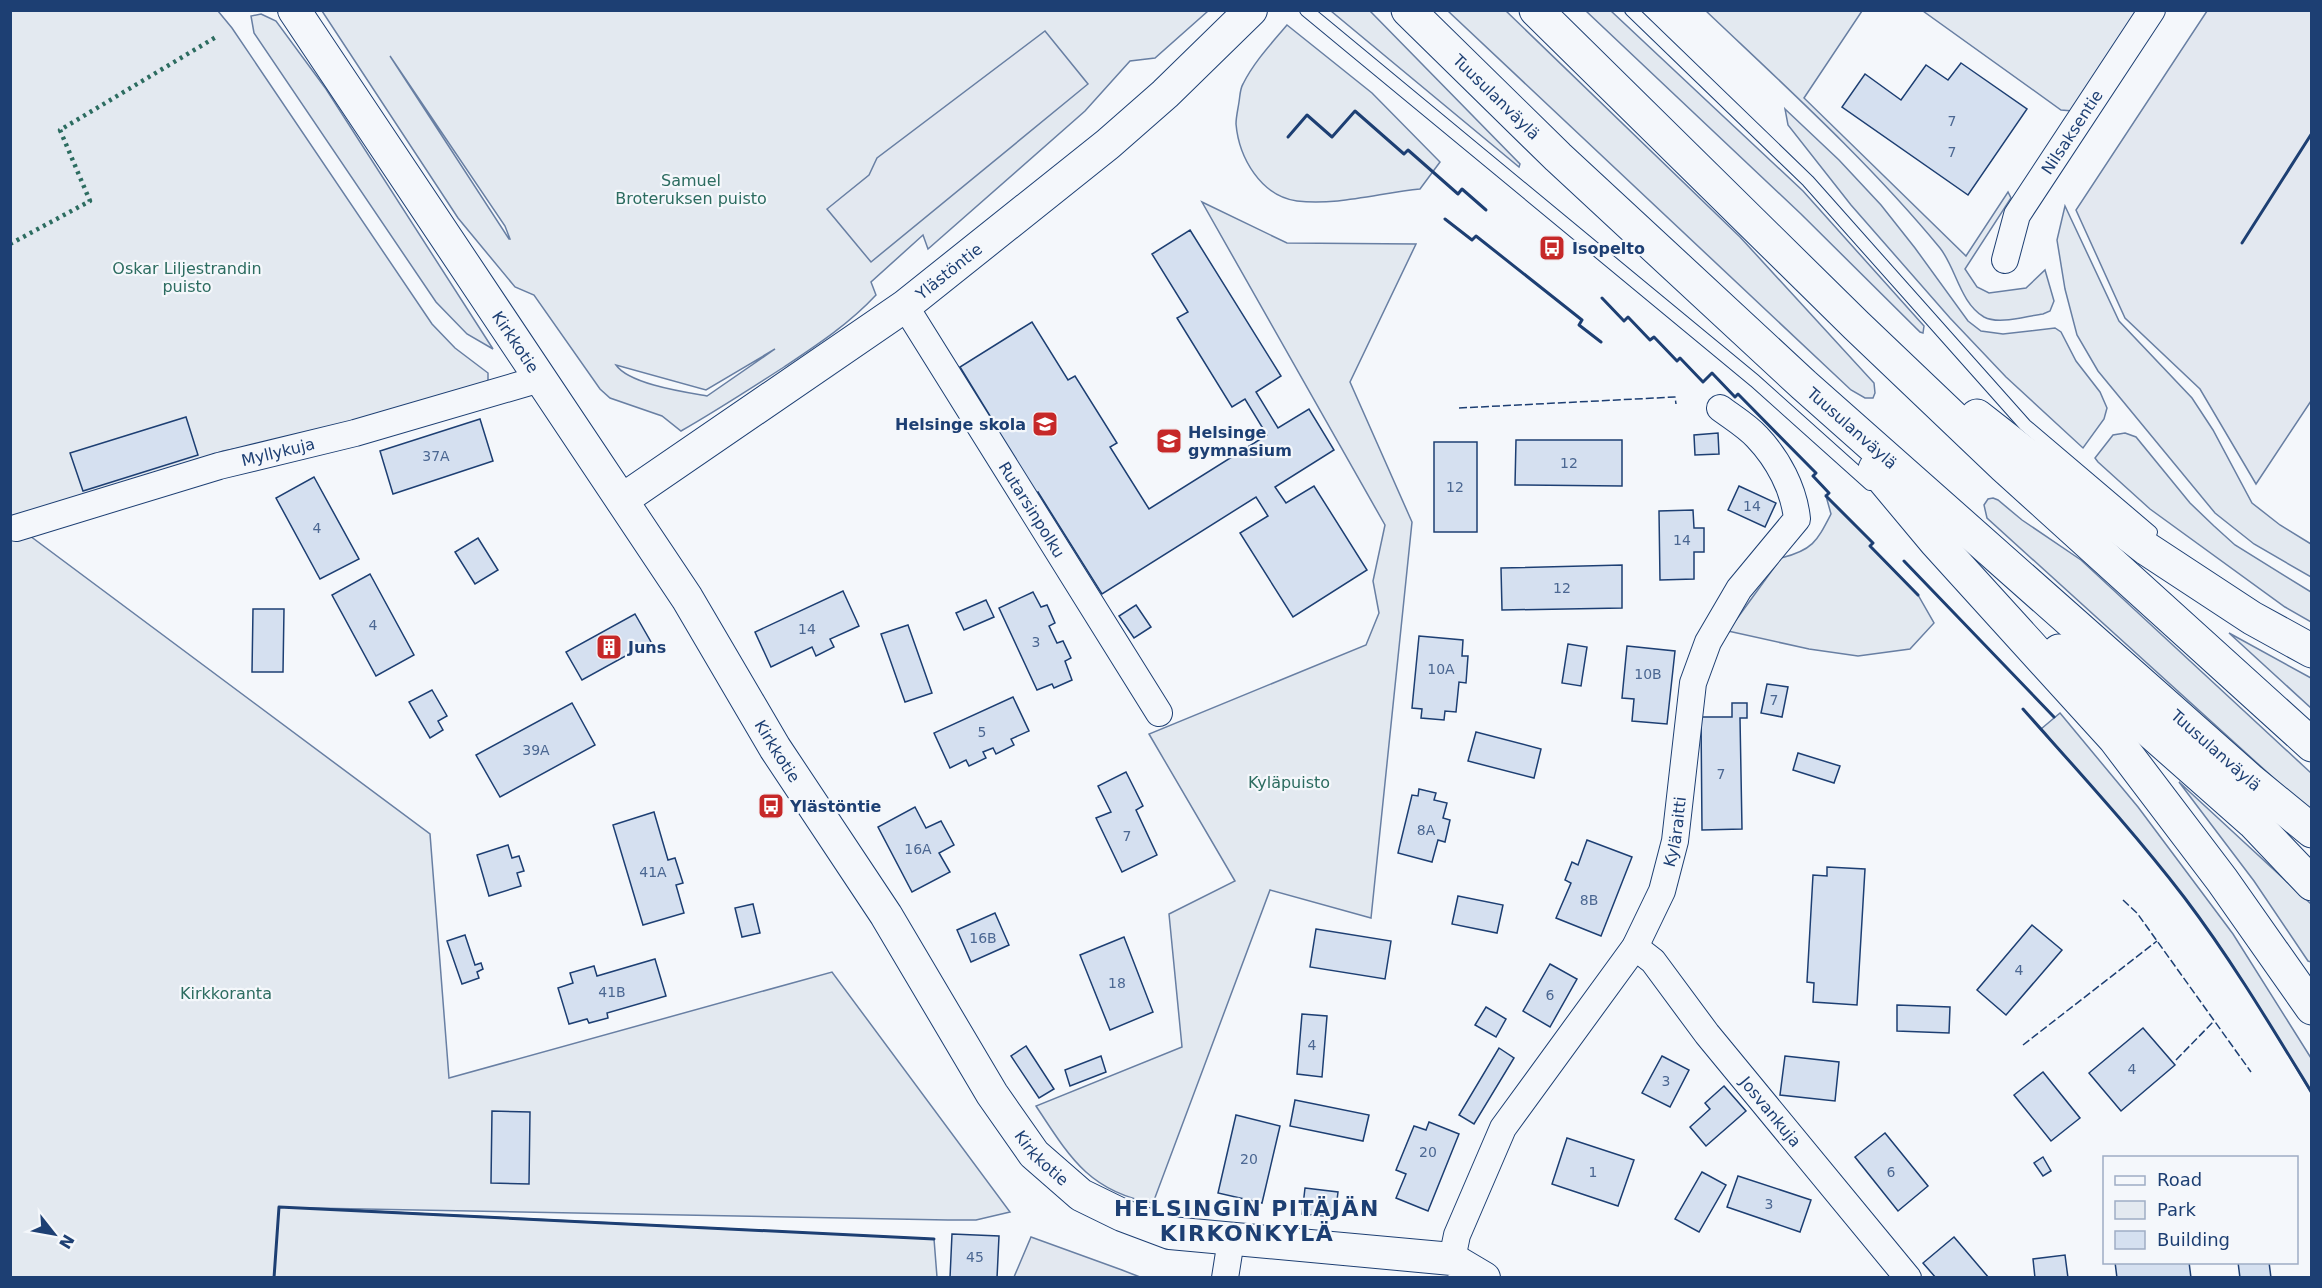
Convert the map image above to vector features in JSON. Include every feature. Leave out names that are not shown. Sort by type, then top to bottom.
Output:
[{"type":"highway","name":"Tuusulanväylä","points":[[1408,10],[1558,157],[1804,385],[2251,781],[2312,831]]},
{"type":"highway","points":[[1536,10],[1856,325],[2005,467],[2312,745]]},
{"type":"highway","points":[[1856,325],[2016,445],[2147,549],[2252,618],[2312,651]]},
{"type":"highway","points":[[1804,385],[1936,542],[2115,739],[2223,880],[2284,968],[2309,1013]]},
{"type":"highway","points":[[1936,542],[2253,822],[2312,884]]},
{"type":"street","name":"Kirkkotie","points":[[294,10],[687,598],[776,748],[886,915],[992,1094],[1034,1154],[1081,1195],[1122,1215],[1170,1233],[1452,1259],[1484,1278]]},
{"type":"street","name":"Ylästöntie","points":[[622,500],[905,306],[1116,136],[1165,94],[1251,10]]},
{"type":"street","name":"Nilsaksentie","points":[[2005,260],[2017,215],[2152,10]]},
{"type":"street","name":"Rutarsinpolku","points":[[905,306],[1159,713]]},
{"type":"street","name":"Myllykuja","points":[[13,529],[219,466],[355,433],[540,379]]},
{"type":"street","name":"Kyläraitti","points":[[1452,1259],[1457,1235],[1503,1128],[1635,947],[1662,891],[1675,841],[1693,683],[1704,652],[1739,589],[1797,519],[1795,503],[1782,471],[1756,436],[1720,408]]},
{"type":"street","name":"Josvankuja","points":[[1635,947],[1653,961],[1707,1034],[1908,1278]]},
{"type":"street","points":[[1225,1278],[1231,1240]]},
{"type":"lane","points":[[1306,10],[1755,381],[1936,542]]},
{"type":"lane","points":[[1630,10],[1808,181],[2025,426],[2252,618]]},
{"type":"green space","name":"Kirkkoranta","points":[[11,11],[218,11],[232,28],[432,324],[455,348],[488,373],[488,381],[370,424],[223,451],[14,524],[430,834],[449,1078],[832,972],[1010,1212],[976,1220],[948,1220],[310,1208],[934,1239],[937,1277],[11,1277]]},
{"type":"green space","name":"Samuel Broteruksen puisto","points":[[322,11],[1208,11],[1155,58],[1130,61],[1085,111],[928,249],[923,235],[871,282],[876,295],[844,325],[784,367],[681,431],[662,416],[610,398],[600,389],[534,295],[515,287],[458,218]],"holes":[[[390,56],[505,226],[510,239],[509,239]],[[775,349],[707,396],[644,382],[623,372],[616,365],[706,390]]]},
{"type":"green space","points":[[1331,11],[1370,11],[1520,164],[1519,167]]},
{"type":"green space","points":[[1448,11],[1506,11],[1740,237],[1874,383],[1873,398],[1865,398],[1851,390]]},
{"type":"green space","points":[[1586,11],[1611,11],[1803,191],[1924,326],[1923,333],[1801,214]]},
{"type":"green space","points":[[1706,11],[1862,11],[1804,98],[1966,256],[2008,192],[2011,198],[1965,269],[1977,287],[1989,293],[2026,288],[2045,270],[2054,301],[2050,311],[2021,318],[1997,320],[1984,317],[1976,311],[1964,294],[1946,256],[1913,217],[1827,126]]},
{"type":"green space","points":[[1923,11],[2136,11],[2073,111],[2061,110]]},
{"type":"green space","points":[[261,14],[276,21],[326,89],[493,349],[467,334],[436,302],[254,33],[251,16]]},
{"type":"green space","points":[[1287,25],[1372,93],[1440,162],[1420,189],[1327,202],[1297,201],[1273,192],[1254,173],[1247,162],[1238,137],[1236,121],[1241,90],[1247,76]]},
{"type":"green space","points":[[1785,109],[1839,160],[1881,205],[1968,321],[1981,331],[2003,334],[2055,328],[2061,332],[2076,361],[2100,392],[2107,408],[2104,419],[2083,448],[2006,377],[1950,318],[1851,205],[1788,125]]},
{"type":"green space","name":"Kyläpuisto","points":[[1202,202],[1287,243],[1416,244],[1350,382],[1412,522],[1371,918],[1270,890],[1153,1203],[1131,1198],[1097,1181],[1071,1156],[1036,1106],[1182,1047],[1169,914],[1235,881],[1149,734],[1366,645],[1379,613],[1373,581],[1385,525]]},
{"type":"green space","points":[[2065,206],[2119,321],[2192,398],[2213,430],[2252,503],[2280,525],[2311,544],[2311,577],[2254,544],[2215,513],[2098,371],[2077,335],[2065,289],[2057,240]]},
{"type":"green space","points":[[2125,433],[2136,437],[2190,503],[2235,545],[2311,592],[2311,622],[2285,607],[2150,509],[2098,462],[2095,458],[2113,435]]},
{"type":"green space","points":[[1826,496],[1873,543],[1870,546],[1918,595],[1934,623],[1910,649],[1858,656],[1809,649],[1728,631],[1781,558],[1800,552],[1817,538],[1831,514]]},
{"type":"green space","points":[[1993,498],[2081,560],[2311,773],[2311,812],[1987,518],[1984,505],[1988,499]]},
{"type":"green space","points":[[2229,633],[2311,678],[2311,708]]},
{"type":"green space","points":[[2060,713],[2138,807],[2233,934],[2311,1058],[2311,1093],[2250,993],[2201,920],[2132,833],[2041,729]]},
{"type":"green space","points":[[2179,782],[2311,904],[2311,962],[2308,961],[2254,881]]},
{"type":"shaded area","points":[[2207,11],[2311,11],[2311,401],[2256,484],[2200,389],[2125,318],[2076,210]]},
{"type":"shaded area","points":[[1045,31],[1088,84],[871,262],[827,209],[869,175],[877,158]]},
{"type":"shaded area","points":[[1031,1237],[1122,1270],[1140,1277],[1014,1277]]},
{"type":"building","points":[[1961,63],[2027,109],[1968,195],[1842,107],[1865,74],[1901,100],[1926,65],[1948,80]]},
{"type":"building","points":[[1190,230],[1281,376],[1256,392],[1278,428],[1309,409],[1334,450],[1275,487],[1286,503],[1314,486],[1367,570],[1293,617],[1240,533],[1268,516],[1256,497],[1102,594],[1038,492],[1032,495],[989,428],[995,424],[960,367],[1032,322],[1068,380],[1075,376],[1117,443],[1110,447],[1149,509],[1267,435],[1245,399],[1232,407],[1177,318],[1188,312],[1152,254]]},
{"type":"building","points":[[186,417],[198,455],[83,491],[70,453]]},
{"type":"building","points":[[480,419],[493,461],[393,494],[380,451]]},
{"type":"building","points":[[1718,433],[1719,454],[1695,455],[1694,435]]},
{"type":"building","points":[[1516,440],[1622,440],[1622,486],[1515,485]]},
{"type":"building","points":[[1434,442],[1477,442],[1477,532],[1434,532]]},
{"type":"building","points":[[314,477],[359,559],[320,579],[276,498]]},
{"type":"building","points":[[1739,486],[1776,503],[1765,527],[1728,510]]},
{"type":"building","points":[[1693,510],[1694,528],[1704,528],[1704,552],[1694,552],[1694,579],[1660,580],[1659,511]]},
{"type":"building","points":[[478,538],[498,570],[475,584],[455,552]]},
{"type":"building","points":[[1622,565],[1622,608],[1502,610],[1501,568]]},
{"type":"building","points":[[370,574],[414,655],[376,676],[332,595]]},
{"type":"building","points":[[843,591],[859,626],[830,639],[834,647],[816,656],[812,647],[771,667],[755,632]]},
{"type":"building","points":[[1033,592],[1041,607],[1047,605],[1055,623],[1049,626],[1057,643],[1063,641],[1071,658],[1065,661],[1072,680],[1054,688],[1052,684],[1037,690],[999,608]]},
{"type":"building","points":[[986,600],[994,617],[964,630],[956,613]]},
{"type":"building","points":[[1136,605],[1151,627],[1134,638],[1119,616]]},
{"type":"building","points":[[253,609],[284,609],[283,672],[252,672]]},
{"type":"building","name":"Juns","points":[[635,614],[651,642],[582,680],[566,652]]},
{"type":"building","points":[[908,625],[932,693],[905,702],[881,634]]},
{"type":"building","points":[[1419,636],[1463,640],[1462,656],[1468,656],[1466,683],[1459,682],[1456,712],[1445,711],[1444,720],[1421,718],[1422,709],[1412,708]]},
{"type":"building","points":[[1568,644],[1587,647],[1581,686],[1562,683]]},
{"type":"building","points":[[1627,646],[1675,651],[1667,724],[1632,721],[1634,699],[1622,698]]},
{"type":"building","points":[[1767,684],[1788,687],[1782,717],[1761,713]]},
{"type":"building","points":[[432,690],[447,716],[438,721],[443,730],[430,738],[409,702]]},
{"type":"building","points":[[1013,697],[1029,731],[1011,739],[1014,745],[996,754],[993,748],[983,752],[986,758],[969,766],[966,760],[950,768],[934,733]]},
{"type":"building","points":[[572,703],[595,745],[500,797],[476,755]]},
{"type":"building","points":[[1732,703],[1747,703],[1747,718],[1740,718],[1742,829],[1702,830],[1701,717],[1732,717]]},
{"type":"building","points":[[1476,732],[1541,749],[1534,778],[1468,761]]},
{"type":"building","points":[[1798,753],[1840,766],[1834,783],[1793,770]]},
{"type":"building","points":[[1126,772],[1143,806],[1136,810],[1157,855],[1122,872],[1096,818],[1111,812],[1098,786]]},
{"type":"building","points":[[1419,789],[1436,793],[1434,800],[1447,803],[1443,818],[1450,820],[1445,842],[1438,840],[1432,862],[1398,853],[1412,795],[1418,796]]},
{"type":"building","points":[[915,807],[926,828],[941,821],[954,845],[939,853],[950,872],[912,892],[878,827]]},
{"type":"building","points":[[654,812],[668,860],[675,858],[683,883],[676,885],[684,913],[643,925],[613,825]]},
{"type":"building","points":[[1587,840],[1632,857],[1601,936],[1556,918],[1571,883],[1565,880],[1572,862],[1578,865]]},
{"type":"building","points":[[508,845],[512,858],[519,856],[524,871],[517,873],[521,886],[489,896],[477,855]]},
{"type":"building","points":[[1827,867],[1865,869],[1857,1005],[1813,1002],[1814,983],[1807,982],[1813,875],[1827,876]]},
{"type":"building","points":[[1458,896],[1503,905],[1497,933],[1452,924]]},
{"type":"building","points":[[753,904],[760,933],[742,937],[735,908]]},
{"type":"building","points":[[995,913],[1009,945],[971,962],[957,930]]},
{"type":"building","points":[[2032,925],[2062,950],[2006,1015],[1977,990]]},
{"type":"building","points":[[1316,929],[1391,941],[1385,979],[1310,967]]},
{"type":"building","points":[[465,935],[475,965],[481,963],[483,969],[477,972],[479,978],[462,984],[447,941]]},
{"type":"building","points":[[1124,937],[1153,1012],[1110,1030],[1080,955]]},
{"type":"building","points":[[655,959],[666,996],[607,1013],[608,1018],[589,1023],[587,1019],[569,1024],[558,988],[573,983],[570,973],[594,966],[597,976]]},
{"type":"building","points":[[1550,964],[1577,979],[1550,1027],[1523,1011]]},
{"type":"building","points":[[1897,1005],[1950,1007],[1949,1033],[1897,1031]]},
{"type":"building","points":[[1486,1007],[1506,1019],[1496,1037],[1475,1025]]},
{"type":"building","points":[[1302,1014],[1327,1016],[1322,1077],[1297,1074]]},
{"type":"building","points":[[2143,1028],[2175,1065],[2121,1111],[2089,1073]]},
{"type":"building","points":[[1026,1046],[1054,1089],[1039,1098],[1011,1056]]},
{"type":"building","points":[[1499,1048],[1514,1058],[1474,1124],[1459,1115]]},
{"type":"building","points":[[1101,1056],[1106,1072],[1070,1086],[1065,1070]]},
{"type":"building","points":[[1662,1056],[1689,1070],[1670,1107],[1642,1093]]},
{"type":"building","points":[[1785,1056],[1839,1062],[1835,1101],[1780,1095]]},
{"type":"building","points":[[2043,1072],[2080,1118],[2051,1141],[2014,1095]]},
{"type":"building","points":[[1724,1086],[1746,1111],[1706,1146],[1690,1127],[1710,1109],[1705,1103]]},
{"type":"building","points":[[1295,1100],[1369,1115],[1363,1141],[1290,1126]]},
{"type":"building","points":[[492,1111],[530,1112],[529,1184],[491,1183]]},
{"type":"building","points":[[1236,1115],[1280,1126],[1262,1203],[1218,1193]]},
{"type":"building","points":[[1429,1122],[1459,1134],[1428,1211],[1396,1198],[1406,1174],[1396,1170],[1414,1126],[1426,1130]]},
{"type":"building","points":[[1885,1133],[1928,1186],[1898,1211],[1855,1157]]},
{"type":"building","points":[[1567,1138],[1634,1160],[1618,1206],[1552,1184]]},
{"type":"building","points":[[2043,1157],[2051,1171],[2043,1176],[2034,1163]]},
{"type":"building","points":[[1702,1172],[1726,1185],[1699,1232],[1675,1219]]},
{"type":"building","points":[[1738,1176],[1811,1200],[1800,1232],[1727,1207]]},
{"type":"building","points":[[1305,1188],[1338,1192],[1335,1217],[1302,1214]]},
{"type":"building","points":[[952,1234],[999,1236],[997,1278],[950,1278]]},
{"type":"building","points":[[1954,1237],[1989,1278],[1936,1278],[1923,1263]]},
{"type":"building","points":[[2065,1255],[2068,1278],[2035,1278],[2033,1259]]},
{"type":"building","points":[[2115,1264],[2189,1264],[2191,1278],[2117,1278]]},
{"type":"building","points":[[2238,1264],[2269,1264],[2271,1278],[2240,1278]]},
{"type":"hedge","points":[[10,244],[90,201],[60,130],[216,37]]},
{"type":"fence","points":[[1459,408],[1675,397],[1676,404]]},
{"type":"fence","points":[[2123,900],[2137,913],[2251,1072]]},
{"type":"fence","points":[[2023,1045],[2157,941]]},
{"type":"fence","points":[[2176,1060],[2214,1021]]},
{"type":"wall","points":[[1288,137],[1307,115],[1332,137],[1355,111],[1404,154],[1408,150],[1458,194],[1462,189],[1486,210]]},
{"type":"wall","points":[[2242,243],[2312,133]]},
{"type":"wall","points":[[1445,219],[1472,240],[1476,236],[1582,320],[1579,325],[1601,342]]},
{"type":"wall","points":[[1602,298],[1624,321],[1628,317],[1650,340],[1654,337],[1677,361],[1680,358],[1703,382],[1712,373],[1735,397],[1738,394],[1816,473],[1813,476],[1829,493],[1826,496],[1873,543],[1870,546],[1918,595]]},
{"type":"wall","points":[[1904,561],[2054,717]]},
{"type":"wall","points":[[2023,709],[2126,825],[2184,897],[2234,969],[2312,1093]]},
{"type":"wall","points":[[274,1278],[279,1207],[934,1239]]},
{"type":"place","name":"Isopelto","points":[[1552,248]]},
{"type":"place","name":"Helsinge skola","points":[[1045,424]]},
{"type":"place","name":"Helsinge gymnasium","points":[[1169,441]]},
{"type":"place","name":"Juns","points":[[609,647]]},
{"type":"place","name":"Ylästöntie","points":[[771,806]]},
{"type":"district","name":"HELSINGIN PITÄJÄN KIRKONKYLÄ","points":[[1247,1220]]},
{"type":"park label","name":"Oskar Liljestrandin puisto","points":[[187,277]]}]
